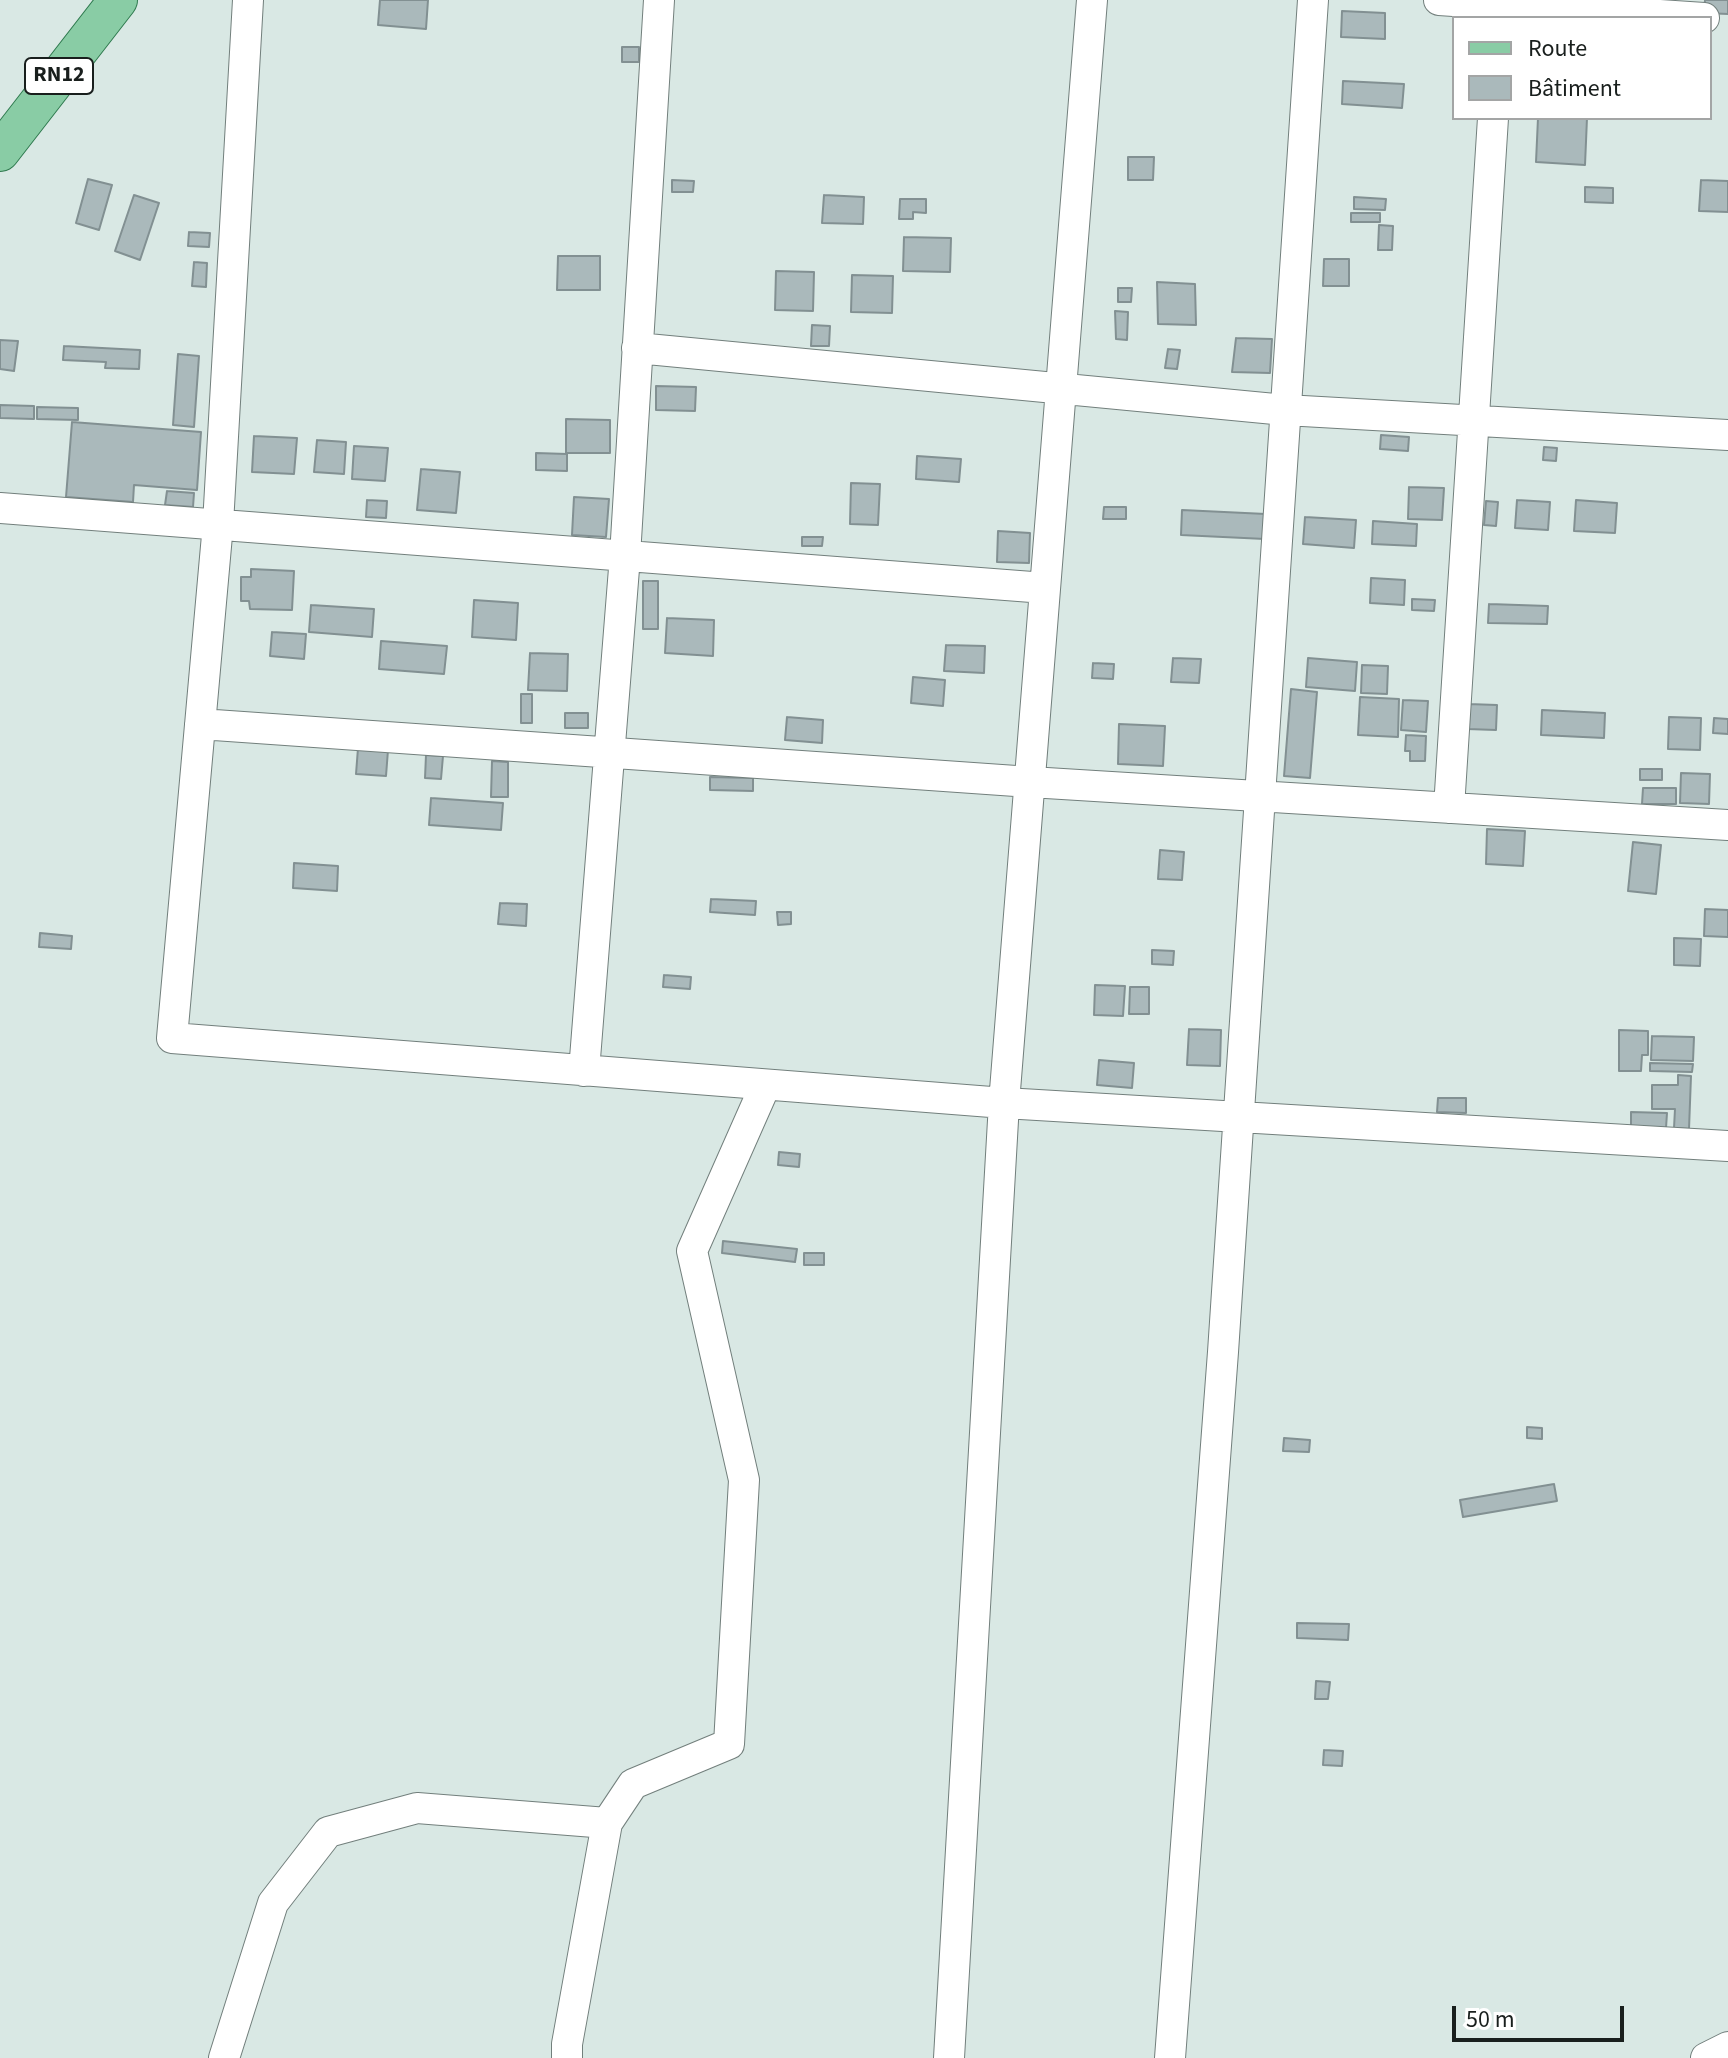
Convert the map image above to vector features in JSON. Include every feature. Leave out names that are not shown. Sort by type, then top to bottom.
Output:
[{"type":"main road","name":"RN12","points":[[0,152],[118,0]]},
{"type":"street","points":[[248,0],[218,524],[172,1038],[1004,1103],[1728,1146]]},
{"type":"street","points":[[584,1071],[625,556],[659,0]]},
{"type":"street","points":[[949,2058],[1004,1103],[1092,0]]},
{"type":"street","points":[[1170,2058],[1238,1117],[1313,0]]},
{"type":"street","points":[[1439,0],[1499,11],[1645,16]]},
{"type":"street","points":[[1449,808],[1493,120]]},
{"type":"street","points":[[637,348],[1285,410],[1728,435]]},
{"type":"street","points":[[0,508],[1045,588]]},
{"type":"street","points":[[200,724],[1030,782],[1728,825]]},
{"type":"street","points":[[567,2058],[607,1823],[633,1784],[729,1744],[744,1480],[692,1251],[765,1086]]},
{"type":"street","points":[[224,2058],[273,1903],[328,1832],[417,1808],[607,1823]]},
{"type":"street","points":[[1706,2058],[1728,2047]]},
{"type":"building","points":[[380,0],[428,0],[426,29],[378,25]]},
{"type":"building","points":[[1705,0],[1728,0],[1728,14],[1704,13]]},
{"type":"building","points":[[1342,11],[1385,13],[1385,39],[1341,37]]},
{"type":"building","points":[[622,47],[639,47],[639,62],[622,62]]},
{"type":"building","points":[[1343,81],[1404,84],[1402,108],[1342,104]]},
{"type":"building","points":[[1538,120],[1587,120],[1585,165],[1536,162]]},
{"type":"building","points":[[1128,157],[1154,157],[1153,180],[1128,180]]},
{"type":"building","points":[[88,179],[112,185],[99,230],[76,223]]},
{"type":"building","points":[[672,180],[694,181],[693,192],[672,192]]},
{"type":"building","points":[[1701,180],[1728,181],[1728,212],[1699,211]]},
{"type":"building","points":[[1585,187],[1613,188],[1613,203],[1585,202]]},
{"type":"building","points":[[134,195],[159,203],[140,260],[115,251]]},
{"type":"building","points":[[824,195],[864,197],[863,224],[822,223]]},
{"type":"building","points":[[1354,197],[1386,199],[1385,210],[1354,209]]},
{"type":"building","points":[[900,199],[926,199],[926,213],[913,212],[913,219],[899,219]]},
{"type":"building","points":[[1351,213],[1380,213],[1380,222],[1351,222]]},
{"type":"building","points":[[1379,225],[1393,226],[1392,250],[1378,250]]},
{"type":"building","points":[[189,232],[210,233],[209,247],[188,246]]},
{"type":"building","points":[[904,237],[951,238],[950,272],[903,271]]},
{"type":"building","points":[[558,256],[600,256],[600,290],[557,290]]},
{"type":"building","points":[[1324,259],[1349,259],[1349,286],[1323,286]]},
{"type":"building","points":[[194,262],[207,263],[206,287],[192,286]]},
{"type":"building","points":[[776,271],[814,272],[813,311],[775,310]]},
{"type":"building","points":[[852,275],[893,276],[892,313],[851,312]]},
{"type":"building","points":[[1157,282],[1195,284],[1196,325],[1158,324]]},
{"type":"building","points":[[1118,288],[1132,288],[1131,302],[1118,302]]},
{"type":"building","points":[[1115,311],[1128,312],[1127,340],[1116,339]]},
{"type":"building","points":[[812,325],[830,326],[829,346],[811,346]]},
{"type":"building","points":[[1236,338],[1272,339],[1270,373],[1232,372]]},
{"type":"building","points":[[0,340],[18,341],[14,371],[0,369]]},
{"type":"building","points":[[64,346],[140,350],[139,369],[105,368],[106,362],[63,360]]},
{"type":"building","points":[[1168,349],[1180,350],[1177,369],[1165,368]]},
{"type":"building","points":[[178,354],[199,356],[194,427],[173,425]]},
{"type":"building","points":[[656,386],[696,387],[695,411],[656,410]]},
{"type":"building","points":[[0,405],[34,406],[34,419],[0,418]]},
{"type":"building","points":[[37,407],[78,408],[78,420],[37,419]]},
{"type":"building","points":[[566,419],[610,420],[610,453],[566,453]]},
{"type":"building","points":[[72,422],[201,432],[197,490],[134,485],[133,502],[66,497]]},
{"type":"building","points":[[1381,435],[1409,437],[1408,451],[1380,449]]},
{"type":"building","points":[[254,436],[297,438],[294,474],[252,472]]},
{"type":"building","points":[[317,440],[346,442],[344,474],[314,472]]},
{"type":"building","points":[[354,446],[388,448],[385,481],[352,479]]},
{"type":"building","points":[[1544,447],[1557,448],[1556,461],[1543,460]]},
{"type":"building","points":[[536,453],[567,454],[567,471],[536,470]]},
{"type":"building","points":[[917,456],[961,459],[959,482],[916,479]]},
{"type":"building","points":[[421,469],[460,472],[456,513],[417,510]]},
{"type":"building","points":[[851,483],[880,484],[878,525],[850,524]]},
{"type":"building","points":[[1409,487],[1444,488],[1442,520],[1408,519]]},
{"type":"building","points":[[167,491],[194,493],[193,507],[165,505]]},
{"type":"building","points":[[574,497],[609,499],[606,537],[572,535]]},
{"type":"building","points":[[367,500],[387,501],[386,518],[366,517]]},
{"type":"building","points":[[1517,500],[1550,502],[1548,530],[1515,528]]},
{"type":"building","points":[[1576,500],[1617,503],[1615,533],[1574,531]]},
{"type":"building","points":[[1486,501],[1498,502],[1496,526],[1484,525]]},
{"type":"building","points":[[1104,507],[1126,507],[1126,519],[1103,519]]},
{"type":"building","points":[[1182,510],[1266,514],[1265,539],[1181,535]]},
{"type":"building","points":[[1305,517],[1356,520],[1354,548],[1303,544]]},
{"type":"building","points":[[1373,521],[1417,524],[1416,546],[1372,544]]},
{"type":"building","points":[[998,531],[1030,533],[1029,563],[997,562]]},
{"type":"building","points":[[802,537],[823,537],[822,546],[802,546]]},
{"type":"building","points":[[251,569],[294,571],[292,610],[250,609],[249,601],[241,601],[241,577],[251,577]]},
{"type":"building","points":[[1371,578],[1405,580],[1404,605],[1370,603]]},
{"type":"building","points":[[643,581],[658,581],[658,629],[643,629]]},
{"type":"building","points":[[1412,599],[1435,600],[1434,611],[1412,610]]},
{"type":"building","points":[[474,600],[518,603],[516,640],[472,637]]},
{"type":"building","points":[[1489,604],[1548,606],[1547,624],[1488,623]]},
{"type":"building","points":[[311,605],[374,609],[372,637],[309,632]]},
{"type":"building","points":[[667,618],[714,620],[713,656],[665,653]]},
{"type":"building","points":[[272,632],[306,634],[304,659],[270,656]]},
{"type":"building","points":[[381,641],[447,646],[444,674],[379,669]]},
{"type":"building","points":[[946,645],[985,646],[984,673],[944,671]]},
{"type":"building","points":[[530,653],[568,654],[567,691],[528,690]]},
{"type":"building","points":[[1173,658],[1201,659],[1199,683],[1171,682]]},
{"type":"building","points":[[1308,658],[1357,662],[1355,691],[1306,687]]},
{"type":"building","points":[[1093,663],[1114,664],[1113,679],[1092,678]]},
{"type":"building","points":[[1362,665],[1388,666],[1387,694],[1361,693]]},
{"type":"building","points":[[913,677],[945,680],[943,706],[911,703]]},
{"type":"building","points":[[1291,689],[1317,692],[1310,778],[1284,776]]},
{"type":"building","points":[[521,694],[532,694],[532,723],[521,723]]},
{"type":"building","points":[[1360,697],[1399,699],[1398,737],[1358,735]]},
{"type":"building","points":[[1403,700],[1428,701],[1426,732],[1401,730]]},
{"type":"building","points":[[1468,704],[1497,705],[1496,730],[1467,729]]},
{"type":"building","points":[[1542,710],[1605,713],[1604,738],[1541,735]]},
{"type":"building","points":[[565,713],[588,713],[588,728],[565,728]]},
{"type":"building","points":[[787,717],[823,720],[822,743],[785,740]]},
{"type":"building","points":[[1669,717],[1701,718],[1700,750],[1668,749]]},
{"type":"building","points":[[1714,718],[1728,719],[1728,734],[1713,733]]},
{"type":"building","points":[[1119,724],[1165,726],[1163,766],[1118,764]]},
{"type":"building","points":[[1406,735],[1426,736],[1425,761],[1410,761],[1410,751],[1405,751]]},
{"type":"building","points":[[358,748],[388,750],[386,776],[356,774]]},
{"type":"building","points":[[426,755],[443,756],[441,779],[425,778]]},
{"type":"building","points":[[492,761],[508,762],[508,797],[491,797]]},
{"type":"building","points":[[1640,769],[1662,769],[1662,780],[1640,780]]},
{"type":"building","points":[[1681,773],[1710,774],[1709,804],[1680,803]]},
{"type":"building","points":[[710,777],[753,778],[753,791],[710,790]]},
{"type":"building","points":[[1643,788],[1676,788],[1676,804],[1642,804]]},
{"type":"building","points":[[431,798],[503,803],[501,830],[429,825]]},
{"type":"building","points":[[1487,829],[1525,831],[1523,866],[1486,864]]},
{"type":"building","points":[[1633,842],[1661,845],[1656,894],[1628,891]]},
{"type":"building","points":[[1160,850],[1184,852],[1182,880],[1158,879]]},
{"type":"building","points":[[294,863],[338,866],[337,891],[293,888]]},
{"type":"building","points":[[711,899],[756,901],[755,915],[710,912]]},
{"type":"building","points":[[500,903],[527,904],[526,926],[498,924]]},
{"type":"building","points":[[1705,909],[1728,910],[1728,937],[1704,936]]},
{"type":"building","points":[[777,912],[791,912],[791,924],[778,925]]},
{"type":"building","points":[[40,933],[72,936],[71,949],[39,947]]},
{"type":"building","points":[[1674,938],[1701,939],[1700,966],[1674,965]]},
{"type":"building","points":[[1152,950],[1174,951],[1173,965],[1152,964]]},
{"type":"building","points":[[664,975],[691,977],[690,989],[663,987]]},
{"type":"building","points":[[1095,985],[1125,986],[1123,1016],[1094,1015]]},
{"type":"building","points":[[1130,987],[1149,987],[1149,1014],[1129,1014]]},
{"type":"building","points":[[1189,1029],[1221,1030],[1220,1066],[1187,1065]]},
{"type":"building","points":[[1619,1030],[1648,1031],[1648,1055],[1642,1055],[1641,1071],[1619,1071]]},
{"type":"building","points":[[1652,1036],[1694,1037],[1693,1061],[1651,1060]]},
{"type":"building","points":[[1099,1060],[1134,1063],[1132,1088],[1097,1085]]},
{"type":"building","points":[[1650,1063],[1693,1064],[1692,1072],[1650,1071]]},
{"type":"building","points":[[1678,1075],[1691,1076],[1689,1129],[1674,1128],[1675,1109],[1652,1109],[1652,1085],[1678,1085]]},
{"type":"building","points":[[1438,1098],[1466,1098],[1466,1113],[1437,1112]]},
{"type":"building","points":[[1631,1112],[1667,1113],[1666,1128],[1631,1127]]},
{"type":"building","points":[[779,1152],[800,1154],[799,1167],[778,1165]]},
{"type":"building","points":[[723,1241],[797,1249],[795,1262],[722,1253]]},
{"type":"building","points":[[804,1253],[824,1253],[824,1265],[804,1265]]},
{"type":"building","points":[[1527,1427],[1542,1428],[1542,1439],[1527,1438]]},
{"type":"building","points":[[1284,1438],[1310,1440],[1309,1452],[1283,1451]]},
{"type":"building","points":[[1554,1484],[1557,1501],[1463,1517],[1460,1500]]},
{"type":"building","points":[[1297,1623],[1349,1624],[1348,1640],[1297,1638]]},
{"type":"building","points":[[1316,1681],[1330,1682],[1328,1699],[1315,1699]]},
{"type":"building","points":[[1324,1750],[1343,1751],[1342,1766],[1323,1765]]}]
